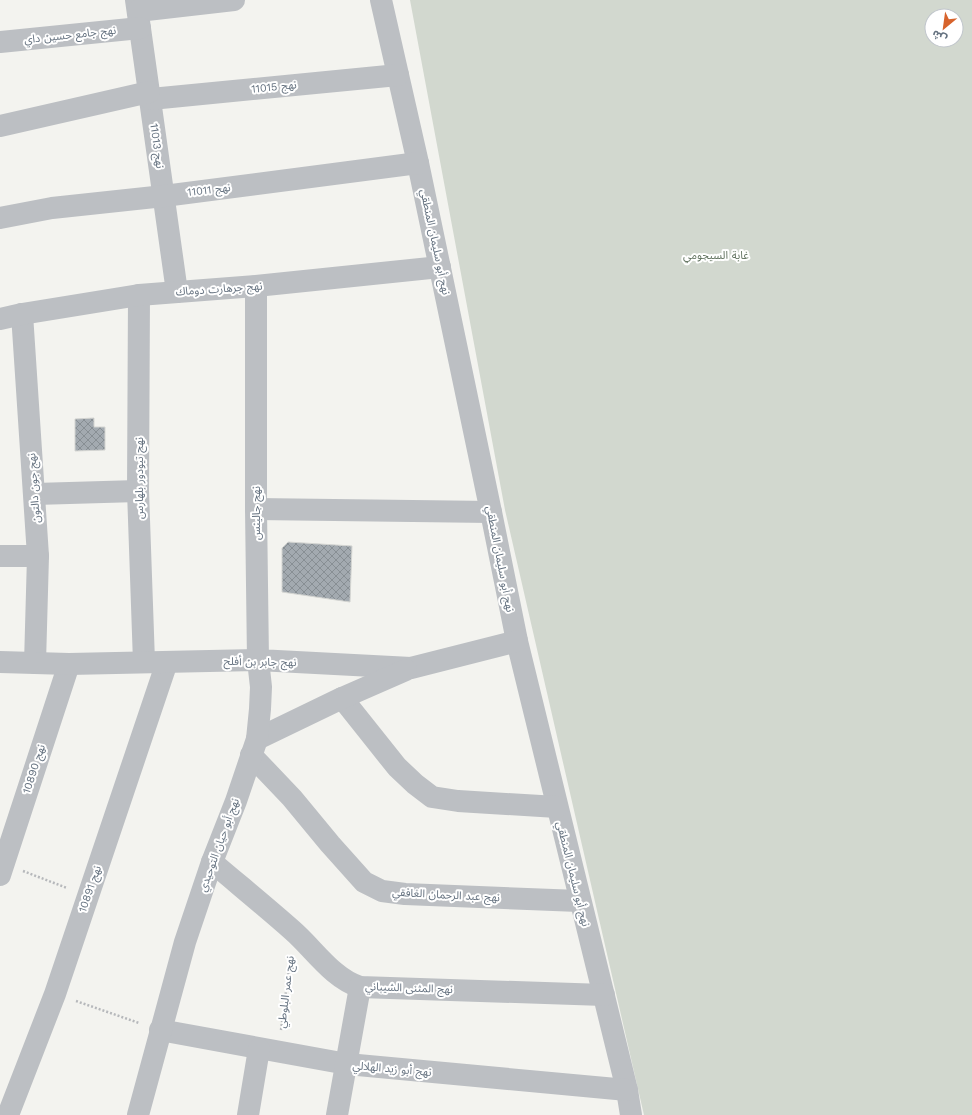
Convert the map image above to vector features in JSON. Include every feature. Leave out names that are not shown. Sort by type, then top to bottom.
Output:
[{"type":"street","name":"نهج جامع حسين داي","points":[[0,42],[138,13],[234,0]]},
{"type":"street","name":"نهج أبو سليمان المنطقي","points":[[381,0],[418,163],[517,641],[579,901],[627,1090],[631,1115]]},
{"type":"street","name":"نهج 11013","points":[[138,13],[177,292]]},
{"type":"street","name":"نهج 11015","points":[[0,126],[150,96],[398,75]]},
{"type":"street","name":"نهج 11011","points":[[0,218],[52,208],[164,196],[418,163]]},
{"type":"street","name":"نهج جرهارت دوماك","points":[[0,319],[139,295],[256,286],[440,267]]},
{"type":"street","name":"نهج جالينس","points":[[254,747],[260,709],[261,687],[258,660],[256,509],[256,286]]},
{"type":"street","name":"نهج تيودور بلهارس","points":[[139,295],[138,491],[144,662]]},
{"type":"street","name":"نهج جون دالتون","points":[[22,314],[38,556],[34,663]]},
{"type":"street","points":[[35,494],[138,491]]},
{"type":"street","points":[[256,509],[491,512]]},
{"type":"street","points":[[0,556],[38,556]]},
{"type":"street","name":"نهج جابر بن أفلح","points":[[0,662],[69,664],[258,660],[410,668],[517,641]]},
{"type":"street","name":"نهج 10891","points":[[7,1103],[55,994],[167,662]]},
{"type":"street","name":"نهج 10890","points":[[2,870],[69,664]]},
{"type":"street","points":[[254,747],[342,698],[410,668]]},
{"type":"street","points":[[342,698],[397,767],[432,797],[458,801],[557,807]]},
{"type":"street","name":"نهج أبو حيان التوحيدي","points":[[138,1115],[185,942],[212,862],[236,801],[254,747]]},
{"type":"street","name":"نهج عبد الرحمان الغافقي","points":[[254,747],[292,798],[330,844],[364,882],[382,891],[413,894],[579,901]]},
{"type":"street","name":"نهج المثنى الشيباني","points":[[212,862],[294,932],[341,978],[351,984],[360,987],[604,995]]},
{"type":"street","points":[[337,1115],[360,987]]},
{"type":"street","name":"نهج أبو زيد الهلالي","points":[[160,1030],[347,1064],[627,1090]]},
{"type":"street","points":[[248,1115],[269,1051]]},
{"type":"path","points":[[2,870],[88,896]]},
{"type":"path","name":"نهج عمر البلوطي","points":[[269,1051],[294,932]]},
{"type":"path","points":[[55,994],[160,1030]]},
{"type":"green space","name":"غابة السيجومي","points":[[410,0],[972,0],[972,1115],[644,1115],[505,510]]},
{"type":"building","points":[[94,418],[94,427],[105,427],[105,450],[75,451],[75,419]]},
{"type":"building","points":[[288,542],[352,546],[350,602],[282,592],[282,548]]}]
